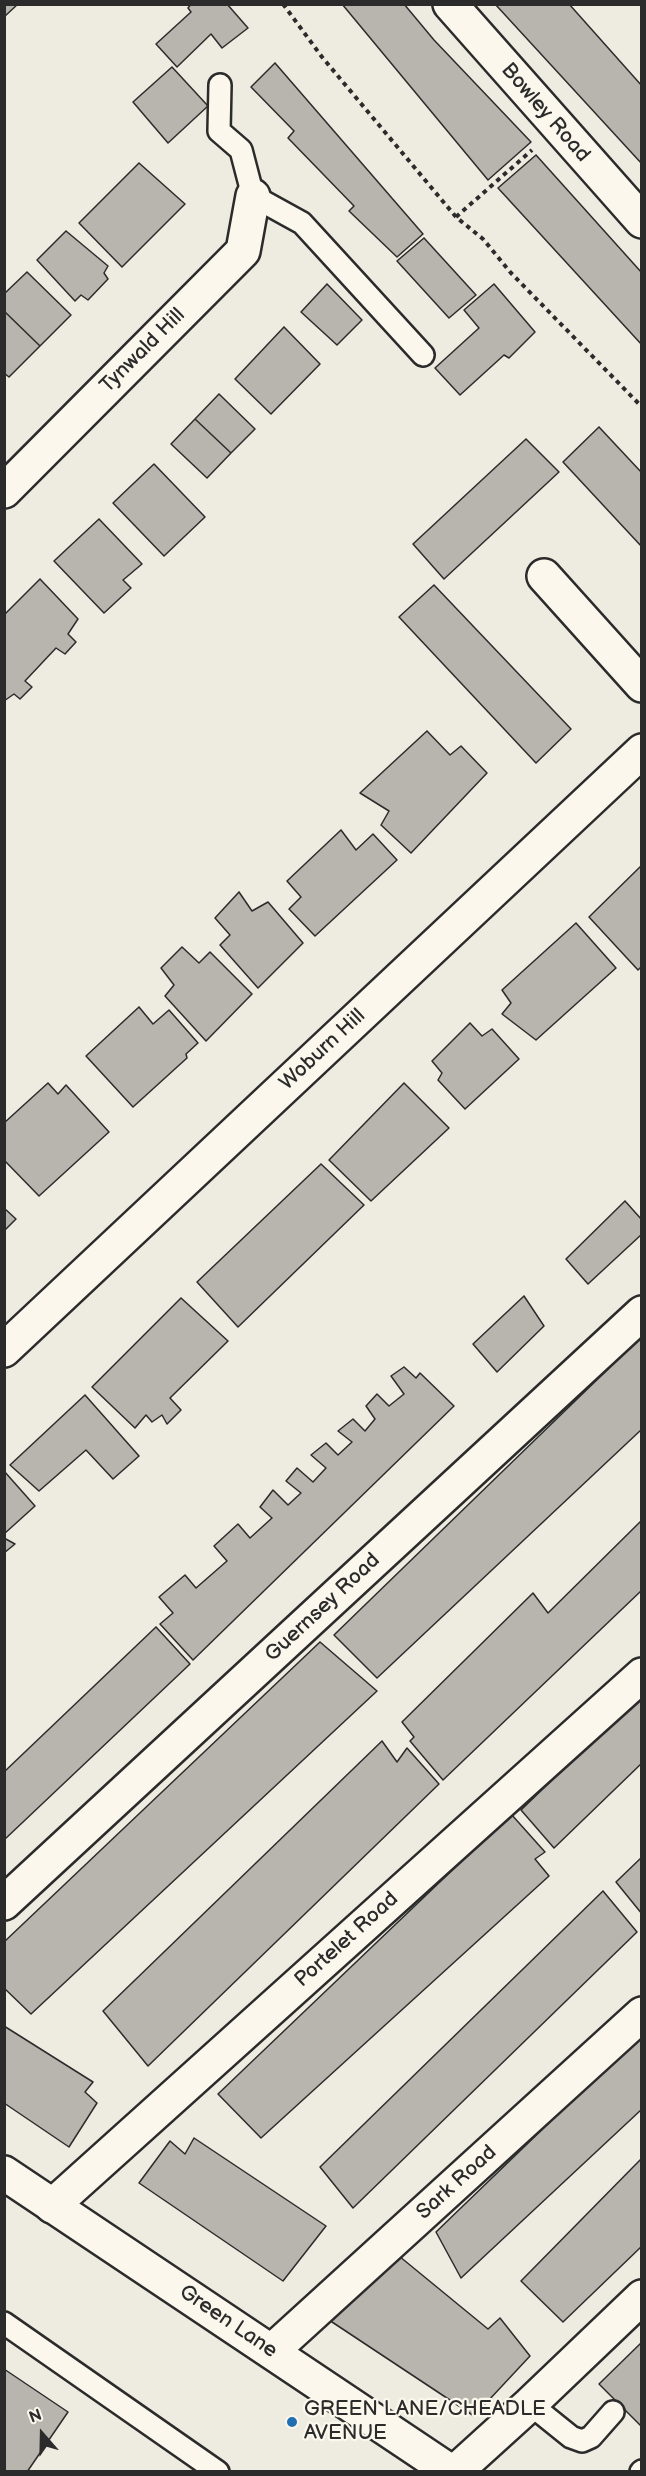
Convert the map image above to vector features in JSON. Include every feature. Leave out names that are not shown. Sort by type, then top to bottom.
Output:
[{"type":"street","name":"Bowley Road","points":[[450,4],[557,128],[642,221]]},
{"type":"street","name":"Tynwald Hill","points":[[4,491],[243,251],[253,196]]},
{"type":"street","points":[[544,576],[642,686]]},
{"type":"street","name":"Woburn Hill","points":[[4,1350],[642,751]]},
{"type":"street","name":"Guernsey Road","points":[[4,1903],[642,1313]]},
{"type":"street","name":"Portelet Road","points":[[52,2206],[642,1675]]},
{"type":"street","name":"Sark Road","points":[[272,2351],[642,2014]]},
{"type":"street","name":"Green Lane","points":[[4,2173],[453,2472]]},
{"type":"street","points":[[453,2472],[530,2404],[642,2297]]},
{"type":"lane","points":[[220,85],[219,131],[242,150],[253,196],[302,223],[423,355]]},
{"type":"lane","points":[[4,2323],[218,2472]]},
{"type":"lane","points":[[530,2404],[571,2437],[582,2441],[591,2437],[614,2412]]},
{"type":"path","points":[[283,4],[322,57],[456,217],[483,239],[511,273],[642,407]]},
{"type":"path","points":[[456,217],[557,128]]},
{"type":"building","points":[[4,4],[18,4],[4,17]]},
{"type":"building","points":[[191,4],[227,4],[248,28],[222,48],[211,34],[177,67],[156,44],[191,12],[188,8]]},
{"type":"building","points":[[342,4],[404,4],[434,40],[531,142],[488,180]]},
{"type":"building","points":[[495,4],[569,4],[642,86],[642,164]]},
{"type":"building","points":[[275,63],[423,234],[397,257],[349,211],[354,206],[288,138],[294,131],[251,87]]},
{"type":"building","points":[[172,67],[208,106],[168,143],[133,102]]},
{"type":"building","points":[[536,155],[642,273],[642,345],[498,188]]},
{"type":"building","points":[[139,163],[185,204],[122,267],[79,223]]},
{"type":"building","points":[[66,231],[108,266],[104,273],[108,279],[88,300],[81,295],[75,301],[37,260]]},
{"type":"building","points":[[424,238],[476,295],[449,318],[397,261]]},
{"type":"building","points":[[27,272],[71,315],[40,346],[4,311],[4,294]]},
{"type":"building","points":[[327,284],[362,320],[337,345],[301,312]]},
{"type":"building","points":[[494,284],[535,332],[509,358],[504,355],[460,395],[435,368],[479,328],[464,310]]},
{"type":"building","points":[[4,311],[40,346],[9,377],[4,373]]},
{"type":"building","points":[[284,327],[320,364],[271,414],[235,379]]},
{"type":"building","points":[[219,394],[255,429],[231,453],[195,419]]},
{"type":"building","points":[[195,419],[231,453],[207,478],[171,444]]},
{"type":"building","points":[[599,427],[642,473],[642,547],[563,462]]},
{"type":"building","points":[[526,439],[559,472],[444,579],[413,544]]},
{"type":"building","points":[[154,464],[205,517],[164,556],[113,503]]},
{"type":"building","points":[[99,519],[142,564],[123,580],[131,588],[104,613],[54,561]]},
{"type":"building","points":[[40,579],[78,619],[68,634],[76,642],[65,654],[56,648],[25,681],[32,687],[20,699],[14,694],[4,701],[4,615]]},
{"type":"building","points":[[434,585],[571,729],[536,763],[399,617]]},
{"type":"building","points":[[427,731],[450,755],[461,746],[487,773],[411,853],[381,825],[389,811],[360,793]]},
{"type":"building","points":[[341,830],[356,850],[373,834],[397,860],[315,936],[289,909],[301,897],[287,881]]},
{"type":"building","points":[[642,865],[642,966],[638,970],[589,917]]},
{"type":"building","points":[[239,892],[252,911],[268,902],[303,943],[258,988],[220,945],[230,935],[215,918]]},
{"type":"building","points":[[576,923],[616,968],[536,1040],[502,1014],[511,1003],[502,990]]},
{"type":"building","points":[[182,947],[199,963],[210,952],[252,994],[206,1041],[165,996],[174,985],[161,968]]},
{"type":"building","points":[[139,1007],[153,1024],[169,1010],[198,1043],[186,1054],[187,1058],[133,1107],[86,1056]]},
{"type":"building","points":[[470,1023],[482,1036],[492,1029],[519,1059],[465,1109],[438,1080],[442,1073],[432,1061]]},
{"type":"building","points":[[48,1083],[58,1094],[66,1085],[109,1132],[39,1196],[4,1160],[4,1123]]},
{"type":"building","points":[[404,1083],[449,1128],[371,1201],[329,1160]]},
{"type":"building","points":[[321,1164],[364,1205],[238,1327],[197,1282]]},
{"type":"building","points":[[625,1201],[642,1220],[642,1234],[588,1284],[566,1259]]},
{"type":"building","points":[[4,1208],[16,1219],[4,1231]]},
{"type":"building","points":[[524,1296],[544,1326],[497,1372],[473,1344]]},
{"type":"building","points":[[181,1298],[228,1341],[170,1398],[181,1410],[167,1424],[162,1415],[152,1422],[146,1415],[135,1428],[92,1387]]},
{"type":"building","points":[[642,1336],[642,1429],[377,1678],[334,1635]]},
{"type":"building","points":[[404,1367],[416,1378],[420,1373],[454,1406],[193,1660],[160,1624],[173,1613],[159,1597],[185,1575],[196,1588],[227,1561],[214,1546],[238,1524],[250,1538],[272,1518],[260,1507],[273,1490],[288,1505],[301,1493],[286,1481],[297,1468],[313,1482],[326,1468],[311,1455],[326,1443],[338,1455],[352,1442],[338,1431],[353,1419],[365,1431],[375,1419],[366,1406],[377,1394],[389,1406],[404,1394],[391,1376]]},
{"type":"building","points":[[85,1395],[139,1456],[113,1479],[86,1450],[39,1491],[10,1465]]},
{"type":"building","points":[[4,1471],[35,1506],[4,1534]]},
{"type":"building","points":[[642,1520],[642,1590],[443,1780],[410,1741],[414,1737],[402,1722],[533,1593],[548,1613]]},
{"type":"building","points":[[4,1538],[15,1544],[4,1553]]},
{"type":"building","points":[[156,1627],[190,1664],[4,1840],[4,1772]]},
{"type":"building","points":[[320,1642],[377,1691],[31,2014],[4,1988],[4,1942]]},
{"type":"building","points":[[642,1693],[642,1763],[554,1848],[521,1810]]},
{"type":"building","points":[[382,1741],[397,1762],[407,1748],[439,1784],[148,2066],[103,2011]]},
{"type":"building","points":[[511,1814],[545,1852],[535,1859],[549,1876],[261,2138],[218,2094]]},
{"type":"building","points":[[642,1857],[642,1914],[616,1882]]},
{"type":"building","points":[[603,1891],[637,1932],[353,2208],[320,2167]]},
{"type":"building","points":[[4,2026],[93,2082],[85,2092],[97,2103],[69,2147],[4,2103]]},
{"type":"building","points":[[642,2033],[642,2109],[461,2278],[436,2232]]},
{"type":"building","points":[[194,2138],[326,2226],[283,2281],[139,2183],[170,2141],[185,2154]]},
{"type":"building","points":[[642,2158],[642,2246],[563,2322],[521,2281]]},
{"type":"building","points":[[399,2256],[488,2329],[500,2318],[530,2356],[474,2416],[329,2320]]},
{"type":"building","points":[[642,2342],[642,2427],[599,2384]]},
{"type":"building","points":[[4,2369],[68,2412],[27,2472],[4,2472]]},
{"type":"place","name":"GREEN LANE/CHEADLE AVENUE","points":[[292,2422]]}]
